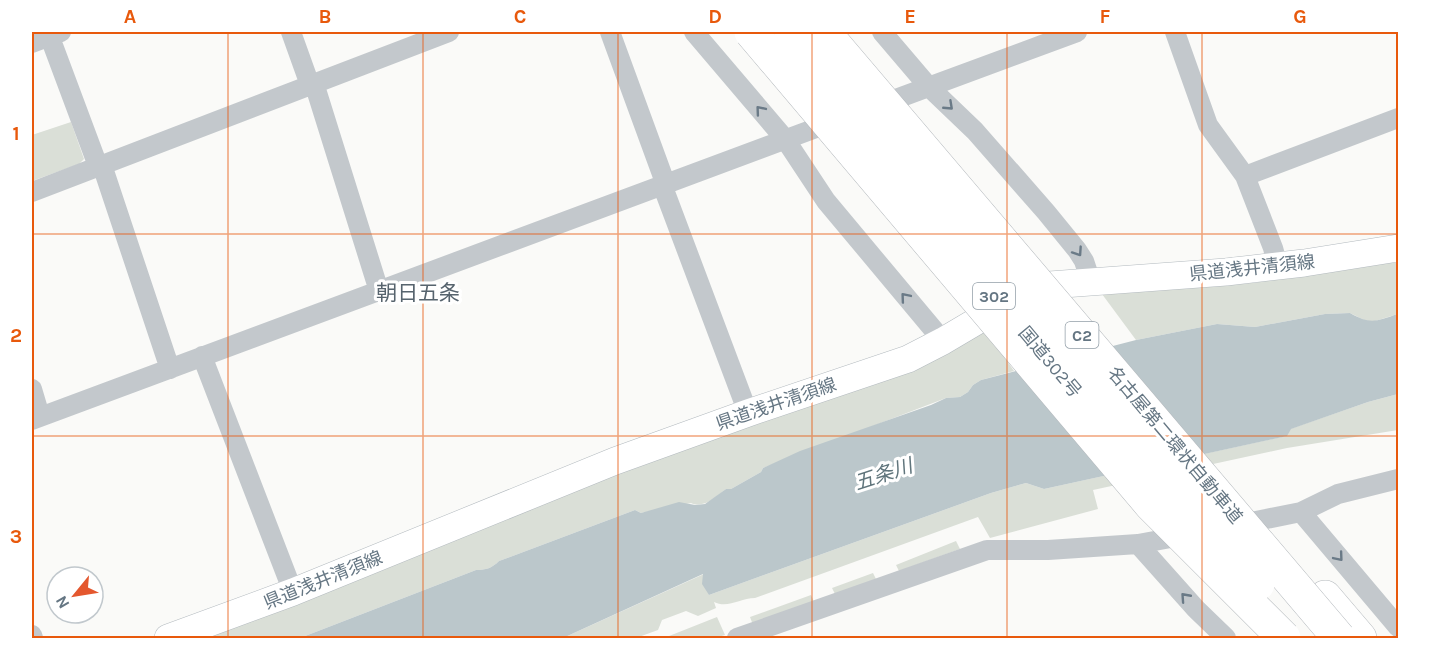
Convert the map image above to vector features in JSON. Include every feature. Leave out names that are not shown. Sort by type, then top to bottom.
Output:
[{"type":"highway","points":[[751,32],[1151,504],[1284,639]]},
{"type":"highway","name":"国道302号","points":[[770,32],[1284,639]]},
{"type":"highway","name":"名古屋第二環状自動車道","points":[[791,32],[1304,639]]},
{"type":"highway","name":"名古屋第二環状自動車道","points":[[824,32],[1339,639]]},
{"type":"highway","points":[[845,32],[1360,639]]},
{"type":"main road","name":"県道浅井清須線","points":[[168,639],[293,592],[615,461],[908,359],[1036,286],[1226,272],[1392,250]]},
{"type":"street","points":[[291,32],[312,84],[379,291]]},
{"type":"street","points":[[32,192],[449,32]]},
{"type":"street","points":[[610,32],[748,413]]},
{"type":"street","points":[[694,32],[785,139],[826,201],[943,341]]},
{"type":"street","points":[[882,32],[928,86],[983,139],[1052,219],[1084,261],[1091,282]]},
{"type":"street","points":[[32,389],[36,418],[1077,32]]},
{"type":"street","points":[[1175,32],[1208,125],[1245,176],[1278,266]]},
{"type":"street","points":[[32,43],[53,33],[170,369]]},
{"type":"street","points":[[1245,176],[1398,118]]},
{"type":"street","points":[[202,356],[293,592]]},
{"type":"street","points":[[737,639],[987,550],[1048,550],[1138,544],[1301,512],[1338,494],[1398,479]]},
{"type":"street","points":[[1301,512],[1398,627]]},
{"type":"street","points":[[1138,544],[1226,639]]},
{"type":"shaded area","points":[[71,122],[84,159],[79,164],[32,181],[32,135]]},
{"type":"shaded area","points":[[1373,262],[1398,263],[1398,314],[1372,322],[1350,313],[1325,314],[1255,327],[1217,324],[1136,340],[1099,290],[1253,283]]},
{"type":"shaded area","points":[[986,331],[1014,371],[981,380],[960,397],[946,398],[763,468],[761,472],[731,489],[726,489],[705,503],[691,503],[641,513],[635,510],[499,561],[489,568],[476,570],[300,638],[198,638],[578,488]]},
{"type":"shaded area","points":[[1398,394],[1398,430],[1287,448],[1093,490],[1098,509],[990,538],[978,517],[755,598],[729,604],[714,602],[716,608],[698,616],[686,611],[662,620],[658,630],[636,638],[563,638],[704,574],[709,595],[991,493],[1026,483],[1044,489],[1286,436],[1290,429]]},
{"type":"shaded area","points":[[956,541],[960,549],[899,571],[896,565]]},
{"type":"shaded area","points":[[873,573],[876,579],[835,594],[832,588]]},
{"type":"shaded area","points":[[811,595],[814,602],[753,625],[750,617]]},
{"type":"shaded area","points":[[717,617],[725,635],[715,638],[664,638]]},
{"type":"water","name":"五条川","points":[[1350,313],[1374,321],[1398,314],[1398,394],[1291,429],[1287,436],[1044,489],[1026,483],[991,493],[709,595],[702,584],[703,574],[563,638],[300,638],[476,570],[489,568],[499,561],[635,510],[641,513],[679,502],[705,504],[726,489],[731,489],[761,472],[763,468],[800,451],[946,398],[960,397],[981,380],[1136,340],[1217,324],[1255,327],[1325,314]]},
{"type":"district","name":"朝日五条","points":[[418,293]]}]
